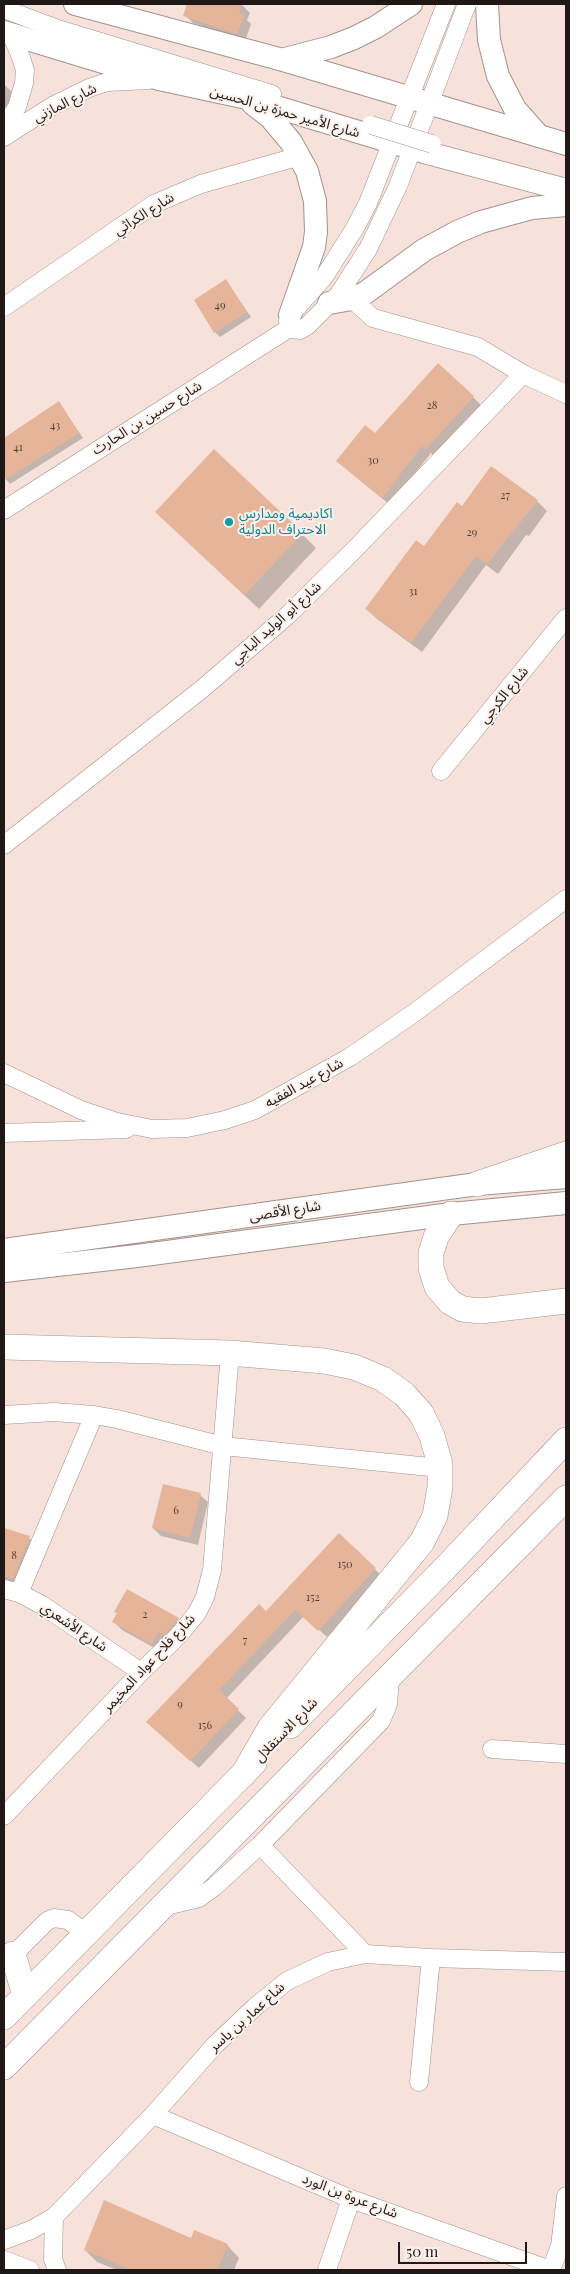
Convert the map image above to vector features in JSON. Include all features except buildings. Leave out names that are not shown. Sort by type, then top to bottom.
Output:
[{"type":"highway","points":[[477,1184],[566,1154]]},
{"type":"highway","points":[[451,1214],[436,1236],[431,1260],[431,1268],[437,1287],[450,1302],[462,1308],[481,1311],[566,1301]]},
{"type":"highway","points":[[4,1347],[230,1353],[324,1361],[354,1367],[383,1379],[404,1394],[421,1414],[432,1436],[440,1468],[440,1487],[435,1516],[422,1542],[270,1728],[242,1775]]},
{"type":"highway","name":"شارع الاستقلال","points":[[4,2017],[442,1571],[566,1440]]},
{"type":"highway","points":[[4,2067],[566,1498]]},
{"type":"highway","points":[[8,1959],[25,1996]]},
{"type":"main road","points":[[75,4],[283,60],[566,144]]},
{"type":"main road","points":[[283,60],[331,47],[354,38],[376,27],[411,4]]},
{"type":"main road","points":[[487,4],[489,40],[498,76],[515,109],[539,136]]},
{"type":"main road","name":"شارع الأمير حمزة بن الحسين","points":[[6,28],[159,79],[247,98],[566,189]]},
{"type":"main road","points":[[247,98],[270,116],[292,142],[307,171],[315,201],[316,232],[314,247],[290,321]]},
{"type":"main road","points":[[330,303],[352,298],[371,289],[424,250],[457,232],[506,214],[532,208],[566,205]]},
{"type":"main road","name":"شارع الأقصى","points":[[4,1250],[477,1184],[566,1177]]},
{"type":"main road","name":"شارع الأقصى","points":[[4,1271],[137,1256],[451,1214],[566,1203]]},
{"type":"street","points":[[419,100],[446,4]]},
{"type":"street","points":[[419,100],[467,4]]},
{"type":"street","points":[[4,9],[56,28],[370,129],[416,146],[566,180]]},
{"type":"street","points":[[6,28],[114,55],[370,129]]},
{"type":"street","name":"شارع المازني","points":[[4,127],[17,107],[24,82],[25,70],[6,28]]},
{"type":"street","name":"شارع المازني","points":[[4,137],[54,105],[88,88],[107,82],[159,79]]},
{"type":"street","name":"شارع حسين بن الحارث","points":[[290,321],[297,330],[304,328],[339,294],[368,249],[416,146],[419,100]]},
{"type":"street","name":"شارع حسين بن الحارث","points":[[4,510],[290,321],[324,277],[368,203],[416,146]]},
{"type":"street","name":"شارع الكراثي","points":[[4,307],[154,204],[202,184],[300,156]]},
{"type":"street","points":[[352,298],[373,318],[478,346],[523,374],[566,394]]},
{"type":"street","name":"شارع أبو الوليد الباجي","points":[[4,845],[202,689],[288,615],[355,549],[523,374]]},
{"type":"street","name":"شارع الكرجي","points":[[441,771],[566,618]]},
{"type":"street","name":"شارع عيد الفقيه","points":[[4,1073],[81,1110],[117,1122],[152,1129],[187,1128],[225,1120],[255,1110],[350,1057],[414,1013],[566,899]]},
{"type":"street","points":[[4,1134],[152,1129]]},
{"type":"street","name":"شارع فلاح عواد المخيمر","points":[[4,1816],[141,1672],[178,1636],[197,1613],[205,1597],[212,1570],[230,1353]]},
{"type":"street","points":[[4,1415],[54,1412],[94,1415],[223,1446],[440,1468]]},
{"type":"street","points":[[11,1591],[94,1415]]},
{"type":"street","name":"شارع الأشعري","points":[[11,1591],[63,1619],[141,1672]]},
{"type":"street","points":[[162,1907],[199,1898],[214,1888],[260,1845],[381,1721],[388,1704],[390,1678]]},
{"type":"street","points":[[492,1749],[566,1754]]},
{"type":"street","points":[[260,1845],[365,1954]]},
{"type":"street","points":[[8,1959],[41,1925],[54,1918],[68,1920],[87,1934]]},
{"type":"street","name":"شاع عمار بن ياسر","points":[[4,2240],[30,2230],[54,2217],[153,2115],[215,2045],[255,2007],[287,1981],[328,1962],[365,1954],[566,1962]]},
{"type":"street","points":[[419,2082],[431,1958]]},
{"type":"street","name":"شارع عروة بن الورد","points":[[153,2115],[351,2199],[551,2270]]},
{"type":"street","points":[[551,2270],[560,2246],[566,2196]]},
{"type":"street","points":[[327,2270],[351,2199]]},
{"type":"street","points":[[54,2217],[53,2259],[57,2270]]},
{"type":"street","points":[[4,2260],[30,2270]]},
{"type":"place","name":"اكاديمية ومدارس الاحتراف الدولية","points":[[229,522]]}]
